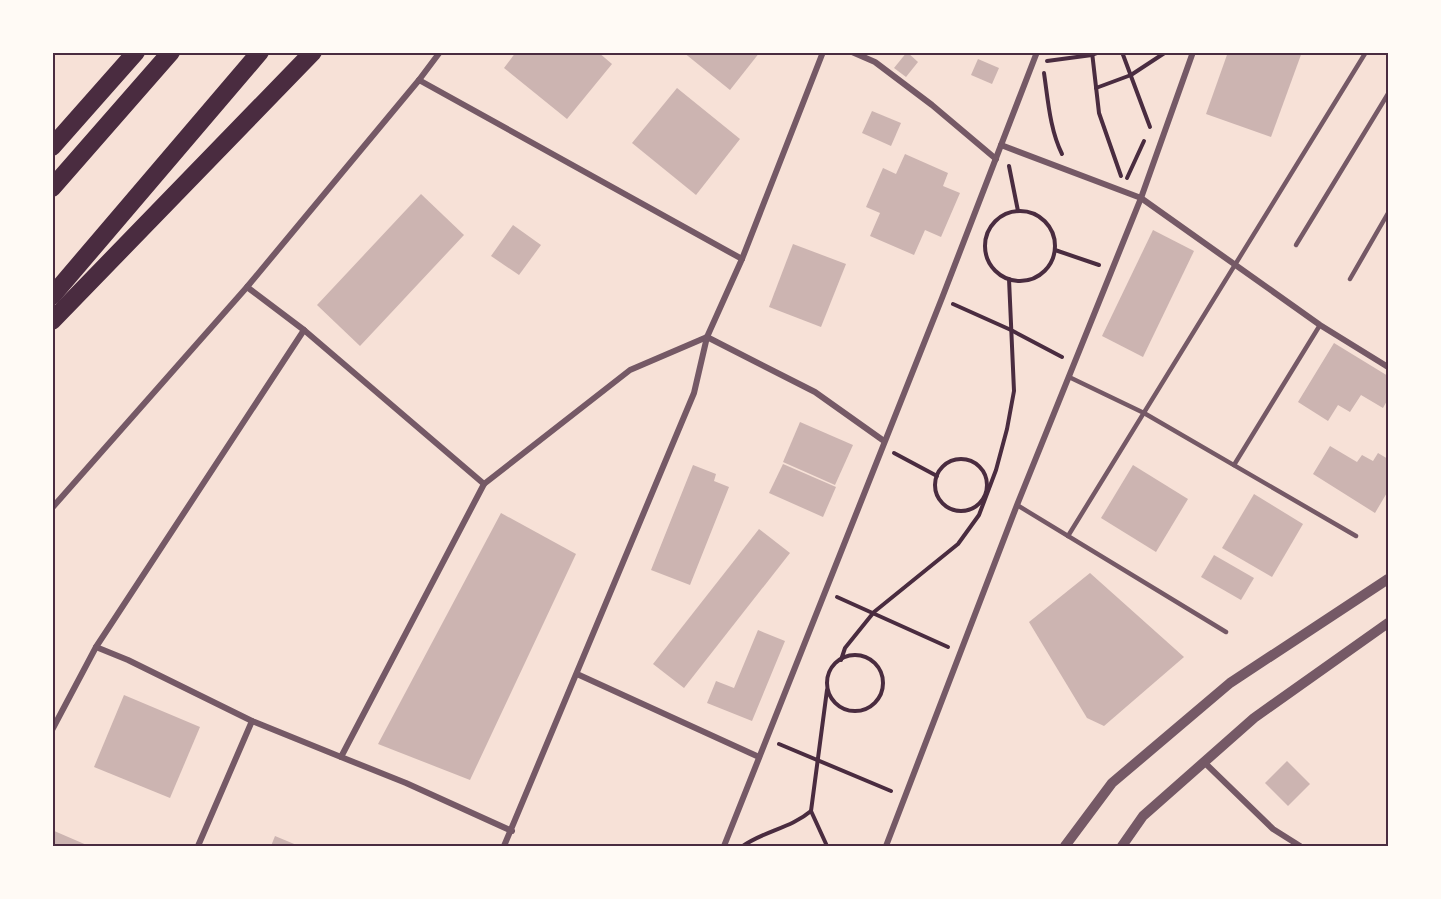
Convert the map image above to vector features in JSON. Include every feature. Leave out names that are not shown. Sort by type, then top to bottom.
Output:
[{"type":"highway","points":[[52,147],[136,52]]},
{"type":"highway","points":[[52,188],[171,52]]},
{"type":"highway","points":[[52,296],[260,52]]},
{"type":"highway","points":[[52,321],[313,52]]},
{"type":"street","points":[[52,508],[247,287],[440,52]]},
{"type":"street","points":[[504,846],[694,393],[707,337],[742,259],[823,52]]},
{"type":"street","points":[[852,52],[875,62],[932,105],[996,159]]},
{"type":"street","points":[[723,846],[1037,52]]},
{"type":"street","points":[[886,846],[1017,505],[1141,198],[1193,52]]},
{"type":"street","points":[[419,80],[742,259]]},
{"type":"street","points":[[1002,145],[1141,198],[1320,325],[1389,367]]},
{"type":"street","points":[[247,287],[304,330],[484,484]]},
{"type":"street","points":[[52,730],[96,647],[304,330]]},
{"type":"street","points":[[707,337],[815,392],[884,441]]},
{"type":"street","points":[[341,757],[484,484],[630,370],[707,337]]},
{"type":"street","points":[[1065,846],[1112,783],[1230,683],[1389,579]]},
{"type":"street","points":[[1122,846],[1143,816],[1254,718],[1389,623]]},
{"type":"street","points":[[96,647],[128,660],[252,721],[406,783],[512,831]]},
{"type":"street","points":[[577,675],[759,756]]},
{"type":"street","points":[[198,846],[252,721]]},
{"type":"street","points":[[1204,762],[1274,829],[1300,846]]},
{"type":"lane","points":[[1068,536],[1366,52]]},
{"type":"lane","points":[[1296,245],[1389,94]]},
{"type":"lane","points":[[1350,279],[1389,213]]},
{"type":"lane","points":[[1234,465],[1320,325]]},
{"type":"lane","points":[[1069,377],[1144,413],[1356,536]]},
{"type":"lane","points":[[1017,505],[1226,632]]},
{"type":"path","points":[[1046,52],[1043,62],[1049,107],[1058,145],[1065,159],[1054,154]]},
{"type":"path","points":[[1043,62],[1100,52]]},
{"type":"path","points":[[1122,52],[1150,127]]},
{"type":"path","points":[[1096,88],[1131,75],[1166,52]]},
{"type":"path","points":[[1092,54],[1099,113],[1124,185],[1155,116]]},
{"type":"path","points":[[1007,158],[1018,211]]},
{"type":"path","points":[[1028,211],[1046,221],[1052,230],[1055,250],[1053,260],[1039,276],[1019,281],[998,273],[990,264],[985,241],[996,220],[1006,214],[1028,211]]},
{"type":"path","points":[[1055,250],[1100,266]]},
{"type":"path","points":[[841,660],[845,648],[874,612],[958,544],[979,514],[996,470],[1014,391],[1009,279]]},
{"type":"path","points":[[950,303],[1011,330],[1063,358]]},
{"type":"path","points":[[891,451],[937,476]]},
{"type":"path","points":[[955,459],[972,461],[985,472],[987,489],[985,497],[980,504],[964,511],[947,507],[937,494],[937,476],[941,469],[955,459]]},
{"type":"path","points":[[834,595],[948,647]]},
{"type":"path","points":[[827,686],[835,703],[843,709],[861,710],[870,707],[877,700],[881,692],[881,673],[876,665],[859,656],[850,656],[841,660],[830,671],[827,686],[811,811],[827,846]]},
{"type":"path","points":[[776,742],[891,792]]},
{"type":"path","points":[[743,846],[752,840],[799,821],[811,811]]},
{"type":"building","points":[[516,52],[598,52],[612,64],[567,119],[504,68]]},
{"type":"building","points":[[683,52],[760,52],[730,90]]},
{"type":"building","points":[[907,52],[918,62],[906,77],[894,68]]},
{"type":"building","points":[[1228,52],[1302,52],[1271,137],[1206,114]]},
{"type":"building","points":[[978,59],[999,68],[992,84],[971,75]]},
{"type":"building","points":[[677,88],[740,139],[696,195],[632,143]]},
{"type":"building","points":[[872,111],[901,123],[891,146],[862,133]]},
{"type":"building","points":[[905,154],[948,173],[943,186],[960,193],[941,237],[925,230],[914,255],[870,236],[880,213],[866,207],[883,168],[896,174]]},
{"type":"building","points":[[421,194],[464,235],[360,346],[317,305]]},
{"type":"building","points":[[513,225],[541,245],[519,275],[491,256]]},
{"type":"building","points":[[1153,230],[1194,251],[1143,357],[1102,336]]},
{"type":"building","points":[[793,244],[846,264],[821,327],[769,307]]},
{"type":"building","points":[[1334,343],[1388,376],[1388,399],[1383,408],[1361,395],[1350,412],[1338,405],[1328,421],[1298,402]]},
{"type":"building","points":[[800,422],[853,445],[835,485],[783,462]]},
{"type":"building","points":[[1330,446],[1357,462],[1362,455],[1373,461],[1378,453],[1388,459],[1388,491],[1375,513],[1313,474]]},
{"type":"building","points":[[783,464],[836,487],[823,517],[769,493]]},
{"type":"building","points":[[693,465],[716,474],[714,481],[729,487],[690,585],[651,570]]},
{"type":"building","points":[[1133,465],[1188,499],[1156,552],[1101,518]]},
{"type":"building","points":[[1254,494],[1303,524],[1272,577],[1222,548]]},
{"type":"building","points":[[501,513],[576,554],[470,780],[378,744]]},
{"type":"building","points":[[759,529],[790,553],[684,688],[653,664]]},
{"type":"building","points":[[1214,555],[1254,578],[1241,600],[1201,577]]},
{"type":"building","points":[[1090,573],[1184,657],[1104,726],[1087,718],[1029,622]]},
{"type":"building","points":[[758,630],[785,641],[752,721],[707,703],[716,681],[734,688]]},
{"type":"building","points":[[124,695],[200,727],[170,798],[94,767]]},
{"type":"building","points":[[1287,761],[1310,784],[1288,806],[1265,783]]},
{"type":"building","points":[[52,830],[89,846],[52,846]]},
{"type":"building","points":[[275,836],[299,846],[271,846]]}]
